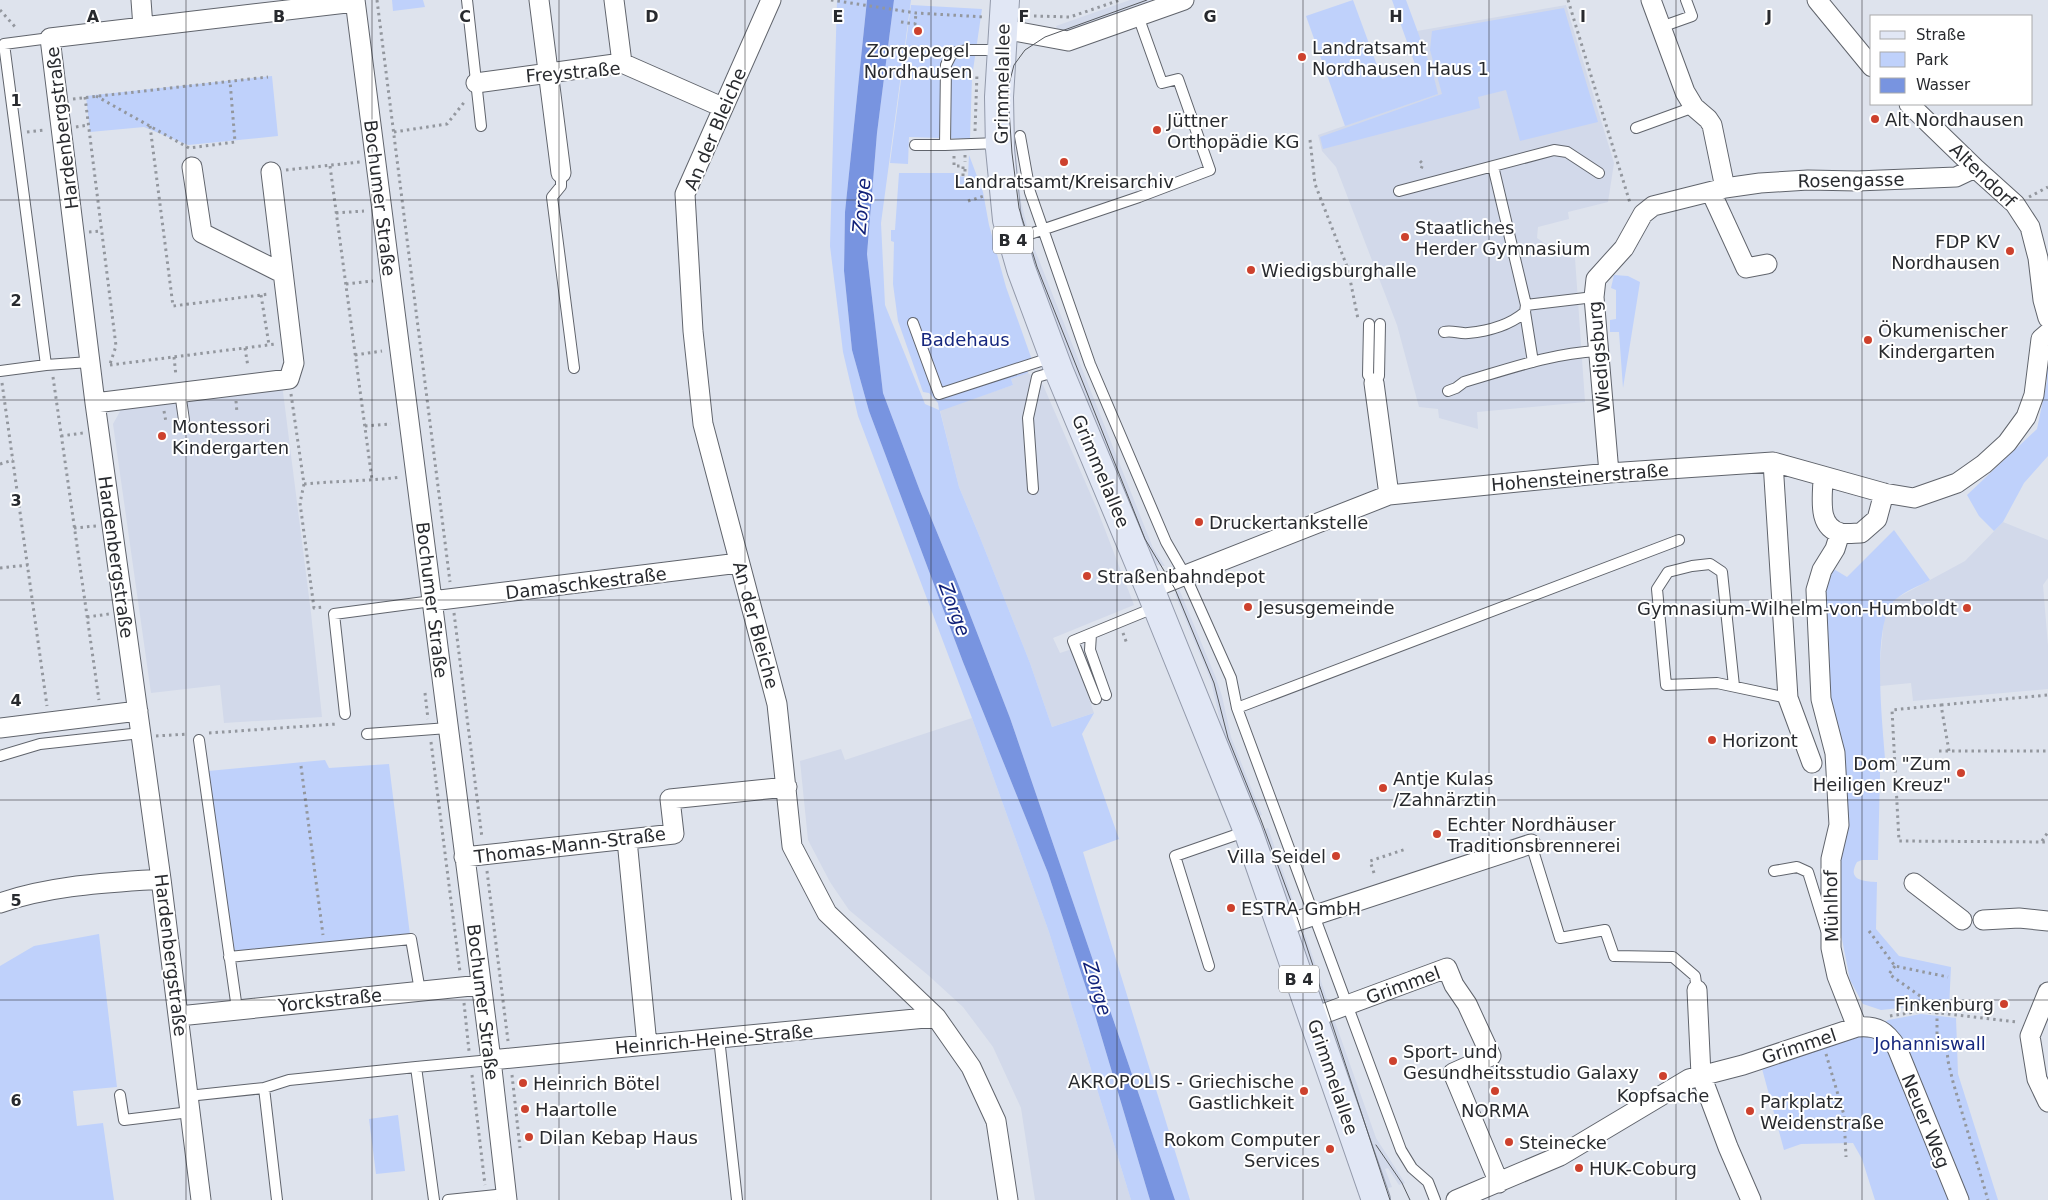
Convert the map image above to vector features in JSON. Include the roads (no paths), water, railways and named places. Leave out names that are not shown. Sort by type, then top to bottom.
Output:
[{"type":"main road","name":"Grimmelallee","points":[[1004,23],[998,97],[1010,139],[1007,220],[1021,268],[1057,364],[1248,831],[1376,1200]]},
{"type":"street","points":[[140,0],[144,27]]},
{"type":"street","points":[[539,0],[561,173]]},
{"type":"street","points":[[614,0],[622,63]]},
{"type":"street","name":"An der Bleiche","points":[[771,0],[722,107],[686,194],[693,331],[703,424],[777,704],[792,846],[827,913],[936,1018],[971,1067],[996,1122],[1008,1200]]},
{"type":"street","points":[[1004,23],[1068,41],[1184,0]]},
{"type":"street","points":[[1651,0],[1685,92],[1694,107],[1712,125],[1718,190],[1746,268],[1767,264]]},
{"type":"street","points":[[1817,0],[1870,65]]},
{"type":"street","name":"Hardenbergstraße","points":[[201,1200],[161,879],[95,402],[50,38],[355,1]]},
{"type":"street","name":"Bochumer Straße","points":[[355,1],[491,1060],[506,1197]]},
{"type":"street","name":"Freystraße","points":[[476,83],[622,63],[722,107]]},
{"type":"street","name":"Altendorf","points":[[1910,105],[2015,204],[2030,227],[2038,258],[2046,306]]},
{"type":"street","points":[[192,167],[202,232],[282,274]]},
{"type":"street","name":"Rosengasse","points":[[1718,190],[1760,182],[1956,177],[1975,168]]},
{"type":"street","points":[[95,402],[289,378],[294,363],[271,172]]},
{"type":"street","name":"Wiedigsburg","points":[[1609,473],[1594,298],[1596,279],[1624,248],[1643,214],[1653,206],[1718,190]]},
{"type":"street","points":[[2038,258],[2046,245],[2048,236]]},
{"type":"street","points":[[1812,763],[1788,698],[1773,462],[1884,494],[1914,498],[1957,483],[1984,464],[2007,443],[2026,417],[2034,395],[2041,339],[2048,333]]},
{"type":"street","points":[[1374,383],[1389,495]]},
{"type":"street","name":"Hohensteinerstraße","points":[[1154,598],[1185,575],[1389,495],[1609,473],[1773,462]]},
{"type":"street","points":[[1823,477],[1823,518],[1828,526],[1840,533],[1861,533],[1877,519],[1884,494]]},
{"type":"street","name":"Mühlhof","points":[[1840,533],[1835,549],[1822,570],[1816,590],[1822,699],[1835,753],[1839,824],[1831,860],[1831,948],[1837,976],[1870,1024]]},
{"type":"street","name":"Damaschkestraße","points":[[432,601],[739,563]]},
{"type":"street","points":[[0,728],[138,711]]},
{"type":"street","name":"Thomas-Mann-Straße","points":[[464,857],[674,834],[670,799],[787,787]]},
{"type":"street","points":[[627,840],[647,1045]]},
{"type":"street","points":[[1282,926],[1531,844]]},
{"type":"street","points":[[0,903],[26,894],[53,889],[161,879]]},
{"type":"street","points":[[1914,884],[1962,920]]},
{"type":"street","points":[[1983,920],[2019,918],[2048,921]]},
{"type":"street","name":"Grimmel","points":[[1312,1018],[1447,968],[1454,985],[1467,1004],[1491,1056],[1453,1073],[1499,1183]]},
{"type":"street","name":"Yorckstraße","points":[[179,1016],[481,985]]},
{"type":"street","points":[[1697,990],[1701,1075],[1728,1147],[1751,1200]]},
{"type":"street","points":[[2048,992],[2030,1036],[2037,1079],[2048,1102]]},
{"type":"street","name":"Heinrich-Heine-Straße","points":[[491,1060],[936,1018]]},
{"type":"street","name":"Grimmel","points":[[1456,1200],[1560,1156],[1677,1085],[1701,1075],[1743,1065],[1870,1024]]},
{"type":"street","name":"Neuer Weg","points":[[1870,1024],[1884,1032],[1897,1048],[1959,1200]]},
{"type":"lane","points":[[467,0],[480,126]]},
{"type":"lane","points":[[1661,27],[1692,16],[1686,0]]},
{"type":"lane","points":[[1013,240],[1210,170],[1178,79],[1162,83],[1138,16]]},
{"type":"lane","points":[[945,145],[946,66],[952,53],[968,50],[1004,23]]},
{"type":"lane","points":[[49,364],[4,44],[50,38]]},
{"type":"lane","points":[[1636,128],[1694,107]]},
{"type":"lane","points":[[915,145],[945,145],[1010,139],[1090,364],[1166,542],[1185,575],[1231,678],[1237,708],[1401,1150],[1412,1168],[1428,1182],[1435,1200]]},
{"type":"lane","points":[[1399,191],[1546,152],[1561,150],[1568,152],[1599,173]]},
{"type":"lane","points":[[1493,166],[1525,308],[1533,362]]},
{"type":"lane","points":[[561,173],[561,186],[552,197],[574,368]]},
{"type":"lane","points":[[1444,332],[1453,330],[1466,333],[1507,324],[1525,308],[1594,298]]},
{"type":"lane","points":[[913,323],[939,394],[1057,364]]},
{"type":"lane","points":[[1364,324],[1368,375],[1374,383],[1379,376],[1380,324]]},
{"type":"lane","points":[[1448,391],[1464,382],[1533,362],[1575,352],[1598,351]]},
{"type":"lane","points":[[0,371],[49,364],[90,362]]},
{"type":"lane","points":[[1033,489],[1028,418],[1036,377],[1057,364]]},
{"type":"lane","points":[[180,392],[184,420]]},
{"type":"lane","points":[[1237,708],[1679,540]]},
{"type":"lane","points":[[1734,686],[1722,572],[1710,564],[1668,572],[1657,589],[1666,685],[1717,683],[1788,698]]},
{"type":"lane","points":[[1096,699],[1073,640],[1090,634],[1154,598]]},
{"type":"lane","points":[[344,719],[334,614],[432,601]]},
{"type":"lane","points":[[1090,634],[1090,650],[1106,695]]},
{"type":"lane","points":[[367,734],[448,728]]},
{"type":"lane","points":[[0,756],[40,744],[141,735]]},
{"type":"lane","points":[[199,740],[237,1009]]},
{"type":"lane","points":[[1209,966],[1175,856],[1248,831]]},
{"type":"lane","points":[[1531,844],[1560,938],[1605,930],[1614,956],[1673,957],[1695,976],[1697,990]]},
{"type":"lane","points":[[1774,871],[1797,867],[1808,872],[1831,948]]},
{"type":"lane","points":[[230,958],[411,939],[420,991]]},
{"type":"lane","points":[[719,1038],[737,1200]]},
{"type":"lane","points":[[120,1095],[124,1120],[264,1088],[289,1080],[491,1060]]},
{"type":"lane","points":[[416,1067],[434,1200]]},
{"type":"lane","points":[[264,1088],[277,1200]]},
{"type":"lane","points":[[448,1200],[487,1196],[506,1197]]},
{"type":"water","name":"Zorge","points":[[867,0],[894,0],[877,133],[867,254],[883,393],[1010,718],[1175,1200],[1150,1200],[1095,1015],[1048,873],[963,662],[869,411],[852,350],[844,271],[845,212]]},
{"type":"tram line","points":[[1147,0],[1045,37],[1025,50],[1014,65],[1008,96],[1012,153],[1019,208],[1037,267],[1145,539],[1175,589],[1214,683],[1228,738],[1298,920],[1390,1200]]},
{"type":"tram line","points":[[1376,1145],[1402,1183],[1410,1200]]},
{"type":"place","name":"Zorgepegel Nordhausen","points":[[918,31]]},
{"type":"place","name":"Landratsamt Nordhausen Haus 1","points":[[1302,57]]},
{"type":"place","name":"Alt Nordhausen","points":[[1875,119]]},
{"type":"place","name":"Jüttner Orthopädie KG","points":[[1157,130]]},
{"type":"place","name":"Landratsamt/Kreisarchiv","points":[[1064,162]]},
{"type":"place","name":"Staatliches Herder Gymnasium","points":[[1405,237]]},
{"type":"place","name":"FDP KV Nordhausen","points":[[2010,251]]},
{"type":"place","name":"Wiedigsburghalle","points":[[1251,270]]},
{"type":"place","name":"Ökumenischer Kindergarten","points":[[1868,340]]},
{"type":"place","name":"Montessori Kindergarten","points":[[162,436]]},
{"type":"place","name":"Druckertankstelle","points":[[1199,522]]},
{"type":"place","name":"Straßenbahndepot","points":[[1087,576]]},
{"type":"place","name":"Jesusgemeinde","points":[[1248,607]]},
{"type":"place","name":"Gymnasium-Wilhelm-von-Humboldt","points":[[1967,608]]},
{"type":"place","name":"Horizont","points":[[1712,740]]},
{"type":"place","name":"Dom \"Zum Heiligen Kreuz\"","points":[[1961,773]]},
{"type":"place","name":"Antje Kulas /Zahnärztin","points":[[1383,788]]},
{"type":"place","name":"Echter Nordhäuser Traditionsbrennerei","points":[[1437,834]]},
{"type":"place","name":"Villa Seidel","points":[[1336,856]]},
{"type":"place","name":"ESTRA GmbH","points":[[1231,908]]},
{"type":"place","name":"Finkenburg","points":[[2004,1004]]},
{"type":"place","name":"Sport- und Gesundheitsstudio Galaxy","points":[[1393,1061]]},
{"type":"place","name":"Kopfsache","points":[[1663,1076]]},
{"type":"place","name":"Heinrich Bötel","points":[[523,1083]]},
{"type":"place","name":"AKROPOLIS - Griechische Gastlichkeit","points":[[1304,1091]]},
{"type":"place","name":"NORMA","points":[[1495,1091]]},
{"type":"place","name":"Haartolle","points":[[525,1109]]},
{"type":"place","name":"Parkplatz Weidenstraße","points":[[1750,1111]]},
{"type":"place","name":"Dilan Kebap Haus","points":[[529,1137]]},
{"type":"place","name":"Steinecke","points":[[1509,1142]]},
{"type":"place","name":"Rokom Computer Services","points":[[1330,1149]]},
{"type":"place","name":"HUK-Coburg","points":[[1579,1168]]},
{"type":"park label","name":"Badehaus","points":[[965,339]]},
{"type":"park label","name":"Johanniswall","points":[[1930,1043]]}]
